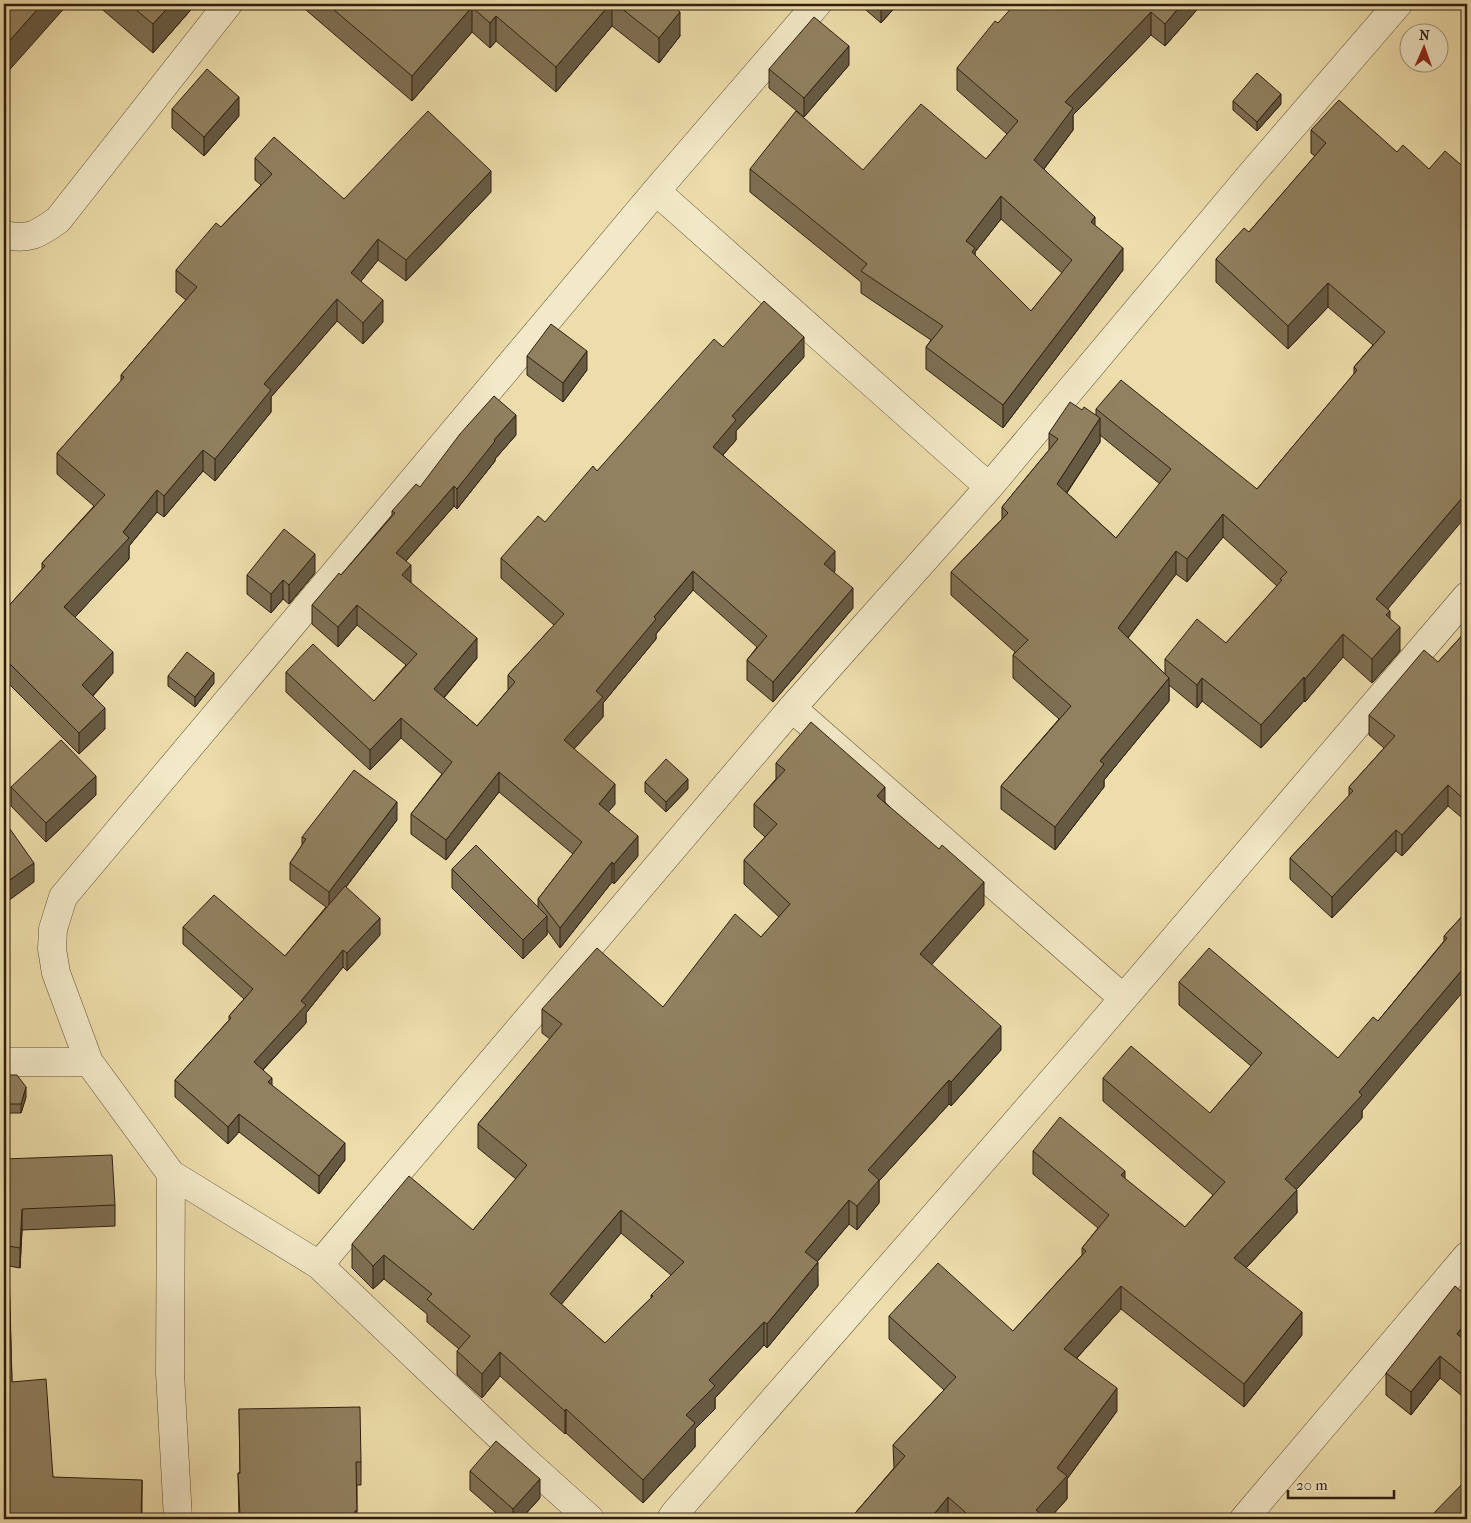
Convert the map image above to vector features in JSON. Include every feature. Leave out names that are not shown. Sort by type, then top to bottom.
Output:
[{"type":"street","points":[[4,235],[18,238],[38,234],[58,220],[228,4]]},
{"type":"street","points":[[590,1519],[521,1457],[319,1265],[171,1174],[89,1062],[56,974],[52,949],[53,929],[63,897],[656,191],[816,4]]},
{"type":"street","points":[[319,1265],[792,708],[989,487],[1254,171],[1398,4]]},
{"type":"street","points":[[656,191],[989,487]]},
{"type":"street","points":[[671,1519],[681,1505],[1088,1041],[1467,596]]},
{"type":"street","points":[[792,708],[1123,998]]},
{"type":"street","points":[[4,1062],[89,1062]]},
{"type":"street","points":[[171,1174],[170,1373],[178,1519]]},
{"type":"street","points":[[1244,1519],[1467,1256]]},
{"type":"building","points":[[4,4],[42,4],[4,47]]},
{"type":"building","points":[[129,4],[171,4],[153,24]]},
{"type":"building","points":[[327,4],[610,4],[556,67],[496,16],[490,23],[472,7],[412,76]]},
{"type":"building","points":[[616,4],[670,4],[680,12],[659,38]]},
{"type":"building","points":[[1015,4],[1182,4],[1165,24],[1151,12],[1065,102],[1073,108],[1034,160],[1095,217],[1091,222],[1123,248],[1003,405],[926,347],[943,326],[861,271],[867,264],[750,169],[796,111],[863,170],[921,104],[986,159],[1018,121],[957,68],[995,21],[998,23]],"holes":[[[1001,196],[1072,260],[1031,311],[972,252],[975,248],[966,241]]]},
{"type":"building","points":[[814,17],[849,46],[804,98],[769,69]]},
{"type":"building","points":[[207,69],[239,97],[204,137],[172,109]]},
{"type":"building","points":[[1257,73],[1281,94],[1257,122],[1233,101]]},
{"type":"building","points":[[1339,100],[1397,152],[1403,145],[1429,169],[1445,151],[1467,170],[1467,492],[1376,599],[1390,611],[1386,615],[1400,627],[1372,659],[1343,634],[1305,679],[1304,677],[1261,725],[1202,678],[1197,685],[1165,659],[1197,619],[1226,643],[1287,572],[1223,514],[1187,559],[1176,551],[1118,628],[1169,678],[1100,761],[1104,764],[1055,827],[1001,786],[1071,706],[1013,655],[1028,640],[951,572],[1008,513],[1002,507],[1058,439],[1049,433],[1070,402],[1082,410],[1084,407],[1100,418],[1057,484],[1116,538],[1171,469],[1096,409],[1121,380],[1257,489],[1357,370],[1354,367],[1385,332],[1328,283],[1288,326],[1216,259],[1244,228],[1249,232],[1326,143],[1311,130]]},
{"type":"building","points":[[428,111],[491,171],[406,260],[378,239],[351,273],[383,300],[363,323],[337,299],[264,384],[271,390],[215,459],[203,450],[164,496],[157,490],[123,532],[129,538],[64,607],[113,652],[82,685],[105,708],[79,733],[4,658],[4,611],[45,566],[42,563],[105,495],[57,453],[124,377],[121,375],[197,287],[176,270],[216,223],[221,227],[272,174],[255,158],[274,137],[344,199]]},
{"type":"building","points":[[764,301],[804,337],[732,416],[736,420],[713,447],[835,551],[824,564],[853,588],[773,682],[747,660],[767,636],[693,571],[596,691],[603,697],[564,740],[615,784],[599,804],[638,836],[614,864],[612,862],[560,928],[538,899],[582,842],[499,772],[446,840],[411,814],[452,762],[401,718],[370,750],[286,672],[313,644],[374,701],[417,654],[357,605],[338,627],[312,605],[395,513],[392,511],[416,484],[420,487],[460,434],[494,396],[516,415],[494,440],[457,489],[454,486],[396,553],[411,565],[402,575],[477,638],[434,689],[477,726],[515,682],[508,675],[564,614],[501,558],[538,516],[545,522],[593,466],[597,471],[714,339],[723,347]]},
{"type":"building","points":[[551,324],[587,351],[563,383],[527,356]]},
{"type":"building","points":[[284,529],[315,554],[289,585],[283,580],[271,594],[247,575]]},
{"type":"building","points":[[1467,630],[1467,802],[1448,785],[1402,835],[1396,830],[1332,897],[1290,858],[1353,791],[1349,787],[1395,736],[1369,715],[1424,650],[1438,662]]},
{"type":"building","points":[[187,652],[214,673],[195,697],[168,676]]},
{"type":"building","points":[[811,722],[885,787],[877,796],[939,849],[942,845],[984,882],[920,954],[1001,1026],[951,1082],[949,1080],[868,1170],[879,1180],[857,1206],[849,1200],[805,1252],[818,1262],[767,1324],[764,1322],[709,1380],[715,1386],[686,1415],[695,1423],[643,1480],[566,1409],[565,1411],[500,1352],[482,1374],[457,1351],[470,1336],[427,1299],[432,1294],[384,1255],[373,1266],[352,1244],[409,1176],[473,1230],[527,1165],[478,1124],[562,1024],[542,1009],[597,948],[663,1007],[735,914],[761,937],[790,904],[744,860],[777,824],[754,804],[785,770],[776,763]],"holes":[[[621,1210],[684,1262],[651,1295],[653,1296],[605,1343],[550,1294]]]},
{"type":"building","points":[[61,740],[96,776],[46,823],[11,787]]},
{"type":"building","points":[[666,759],[688,779],[666,802],[645,782]]},
{"type":"building","points":[[354,770],[397,802],[329,892],[290,863],[306,839],[302,837]]},
{"type":"building","points":[[10,829],[34,863],[4,884],[4,833]]},
{"type":"building","points":[[476,845],[547,916],[523,940],[452,869]]},
{"type":"building","points":[[345,886],[380,918],[347,953],[343,950],[301,1001],[306,1005],[254,1062],[272,1078],[268,1082],[345,1143],[319,1176],[239,1114],[228,1127],[175,1080],[231,1018],[229,1016],[253,989],[183,927],[214,895],[285,956]]},
{"type":"building","points":[[1467,911],[1467,964],[1359,1092],[1362,1095],[1285,1179],[1297,1190],[1234,1258],[1302,1312],[1244,1384],[1121,1286],[1064,1349],[1117,1388],[1057,1468],[1067,1476],[1036,1510],[1047,1519],[973,1519],[948,1497],[930,1519],[850,1519],[905,1456],[893,1445],[956,1377],[889,1316],[938,1263],[1013,1331],[1086,1251],[1082,1248],[1109,1215],[1033,1151],[1060,1117],[1125,1171],[1121,1175],[1185,1227],[1225,1182],[1103,1078],[1131,1046],[1210,1113],[1262,1053],[1179,982],[1209,948],[1338,1058],[1373,1017],[1378,1021],[1447,938],[1444,936]]},
{"type":"building","points":[[4,1075],[17,1075],[26,1087],[21,1104],[4,1104]]},
{"type":"building","points":[[112,1155],[115,1205],[22,1209],[20,1248],[8,1246],[12,1382],[46,1379],[53,1477],[142,1480],[141,1519],[4,1519],[4,1159]]},
{"type":"building","points":[[1455,1286],[1467,1296],[1467,1321],[1457,1334],[1467,1342],[1467,1378],[1440,1356],[1411,1392],[1386,1373]]},
{"type":"building","points":[[360,1407],[361,1462],[356,1462],[357,1511],[355,1511],[355,1519],[275,1519],[275,1515],[240,1516],[238,1473],[240,1473],[239,1409]]},
{"type":"building","points":[[496,1441],[540,1479],[513,1509],[470,1471]]},
{"type":"building","points":[[1467,1479],[1467,1519],[1428,1519]]}]
